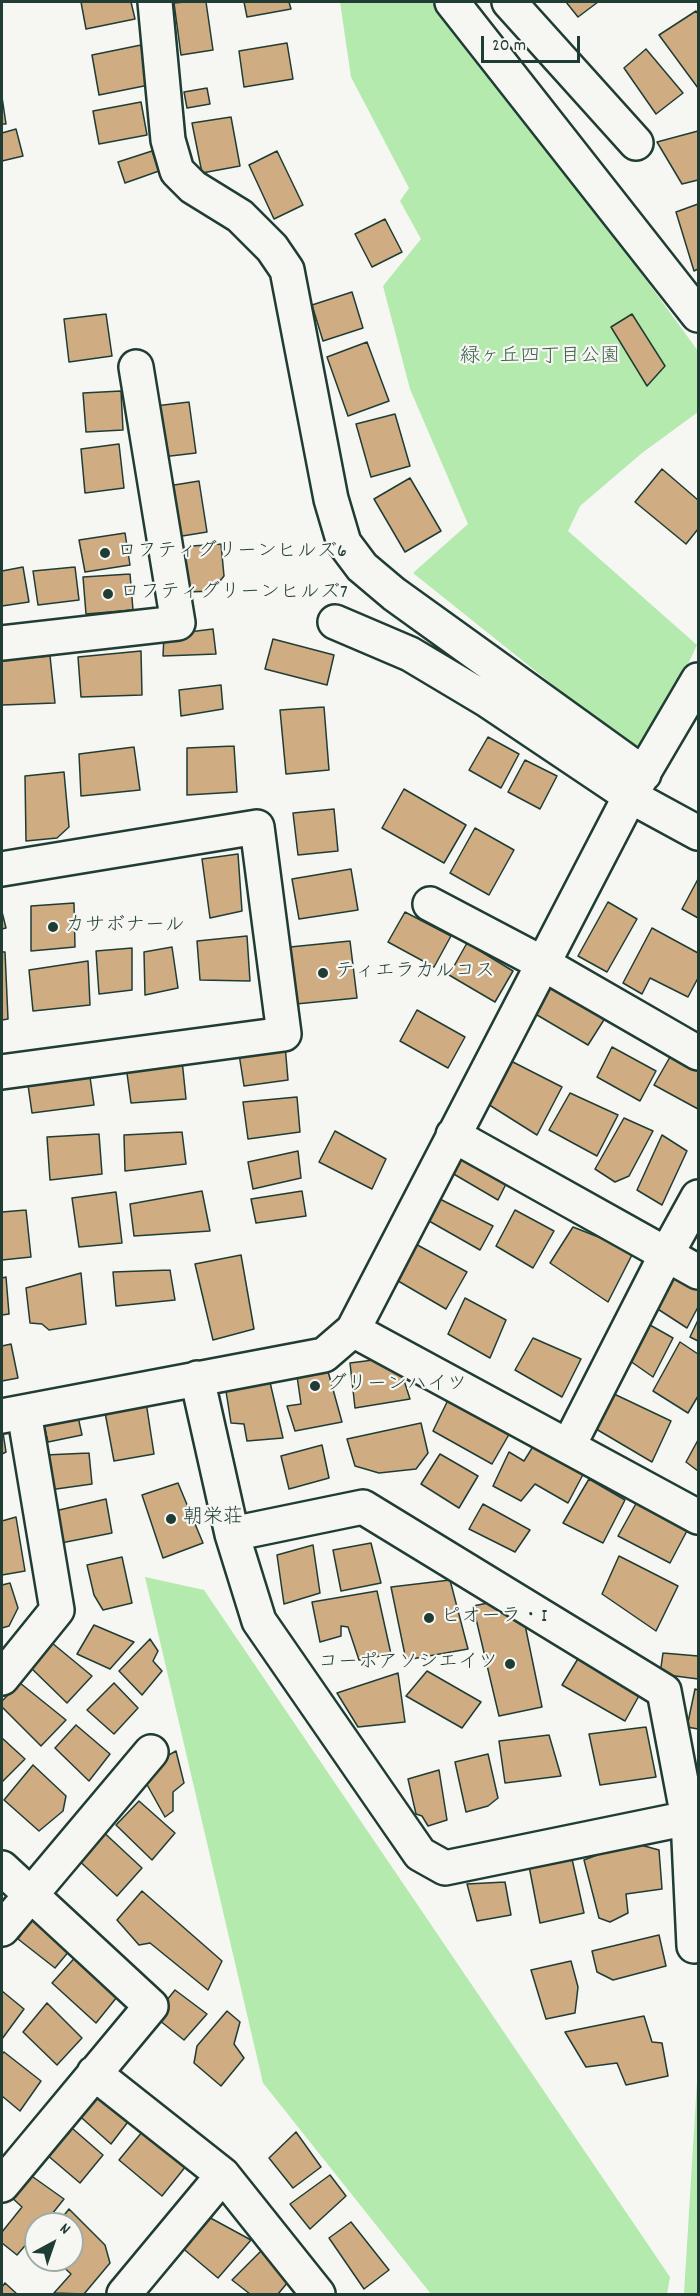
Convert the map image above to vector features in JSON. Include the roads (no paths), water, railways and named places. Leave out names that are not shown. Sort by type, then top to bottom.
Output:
[{"type":"street","points":[[155,2],[168,140],[177,171],[193,188],[240,216],[272,248],[287,270],[331,499],[344,543],[362,567],[394,594],[699,833]]},
{"type":"street","points":[[452,2],[699,315]]},
{"type":"street","points":[[509,2],[636,143]]},
{"type":"street","points":[[2,642],[178,623],[136,367]]},
{"type":"street","points":[[335,622],[410,654],[637,785]]},
{"type":"street","points":[[2,1678],[57,1610],[13,1414],[324,1355],[353,1330],[542,963],[637,785],[699,680]]},
{"type":"street","points":[[2,869],[257,827],[284,1034],[2,1072]]},
{"type":"street","points":[[430,903],[542,963],[699,1053]]},
{"type":"street","points":[[453,1135],[699,1272]]},
{"type":"street","points":[[569,1445],[666,1255],[699,1197]]},
{"type":"street","points":[[353,1330],[699,1517]]},
{"type":"street","points":[[197,1378],[232,1534],[259,1621],[420,1854],[445,1868],[694,1817]]},
{"type":"street","points":[[232,1534],[363,1507],[664,1690],[694,1817],[694,1946]]},
{"type":"street","points":[[2,1929],[151,1752]]},
{"type":"street","points":[[2,1868],[150,2006],[2,2185]]},
{"type":"street","points":[[94,2073],[223,2175],[318,2295]]},
{"type":"street","points":[[124,2295],[223,2175]]},
{"type":"place","name":"ロフティグリーンヒルズ6","points":[[105,553]]},
{"type":"place","name":"ロフティグリーンヒルズ7","points":[[108,594]]},
{"type":"place","name":"カサボナール","points":[[53,927]]},
{"type":"place","name":"ティエラカルコス","points":[[323,973]]},
{"type":"place","name":"グリーンハイツ","points":[[315,1386]]},
{"type":"place","name":"朝栄荘","points":[[171,1519]]},
{"type":"place","name":"ピオーラ・I","points":[[429,1618]]},
{"type":"place","name":"コーポアソシエイツ","points":[[510,1664]]},
{"type":"park label","name":"緑ヶ丘四丁目公園","points":[[540,358]]}]
